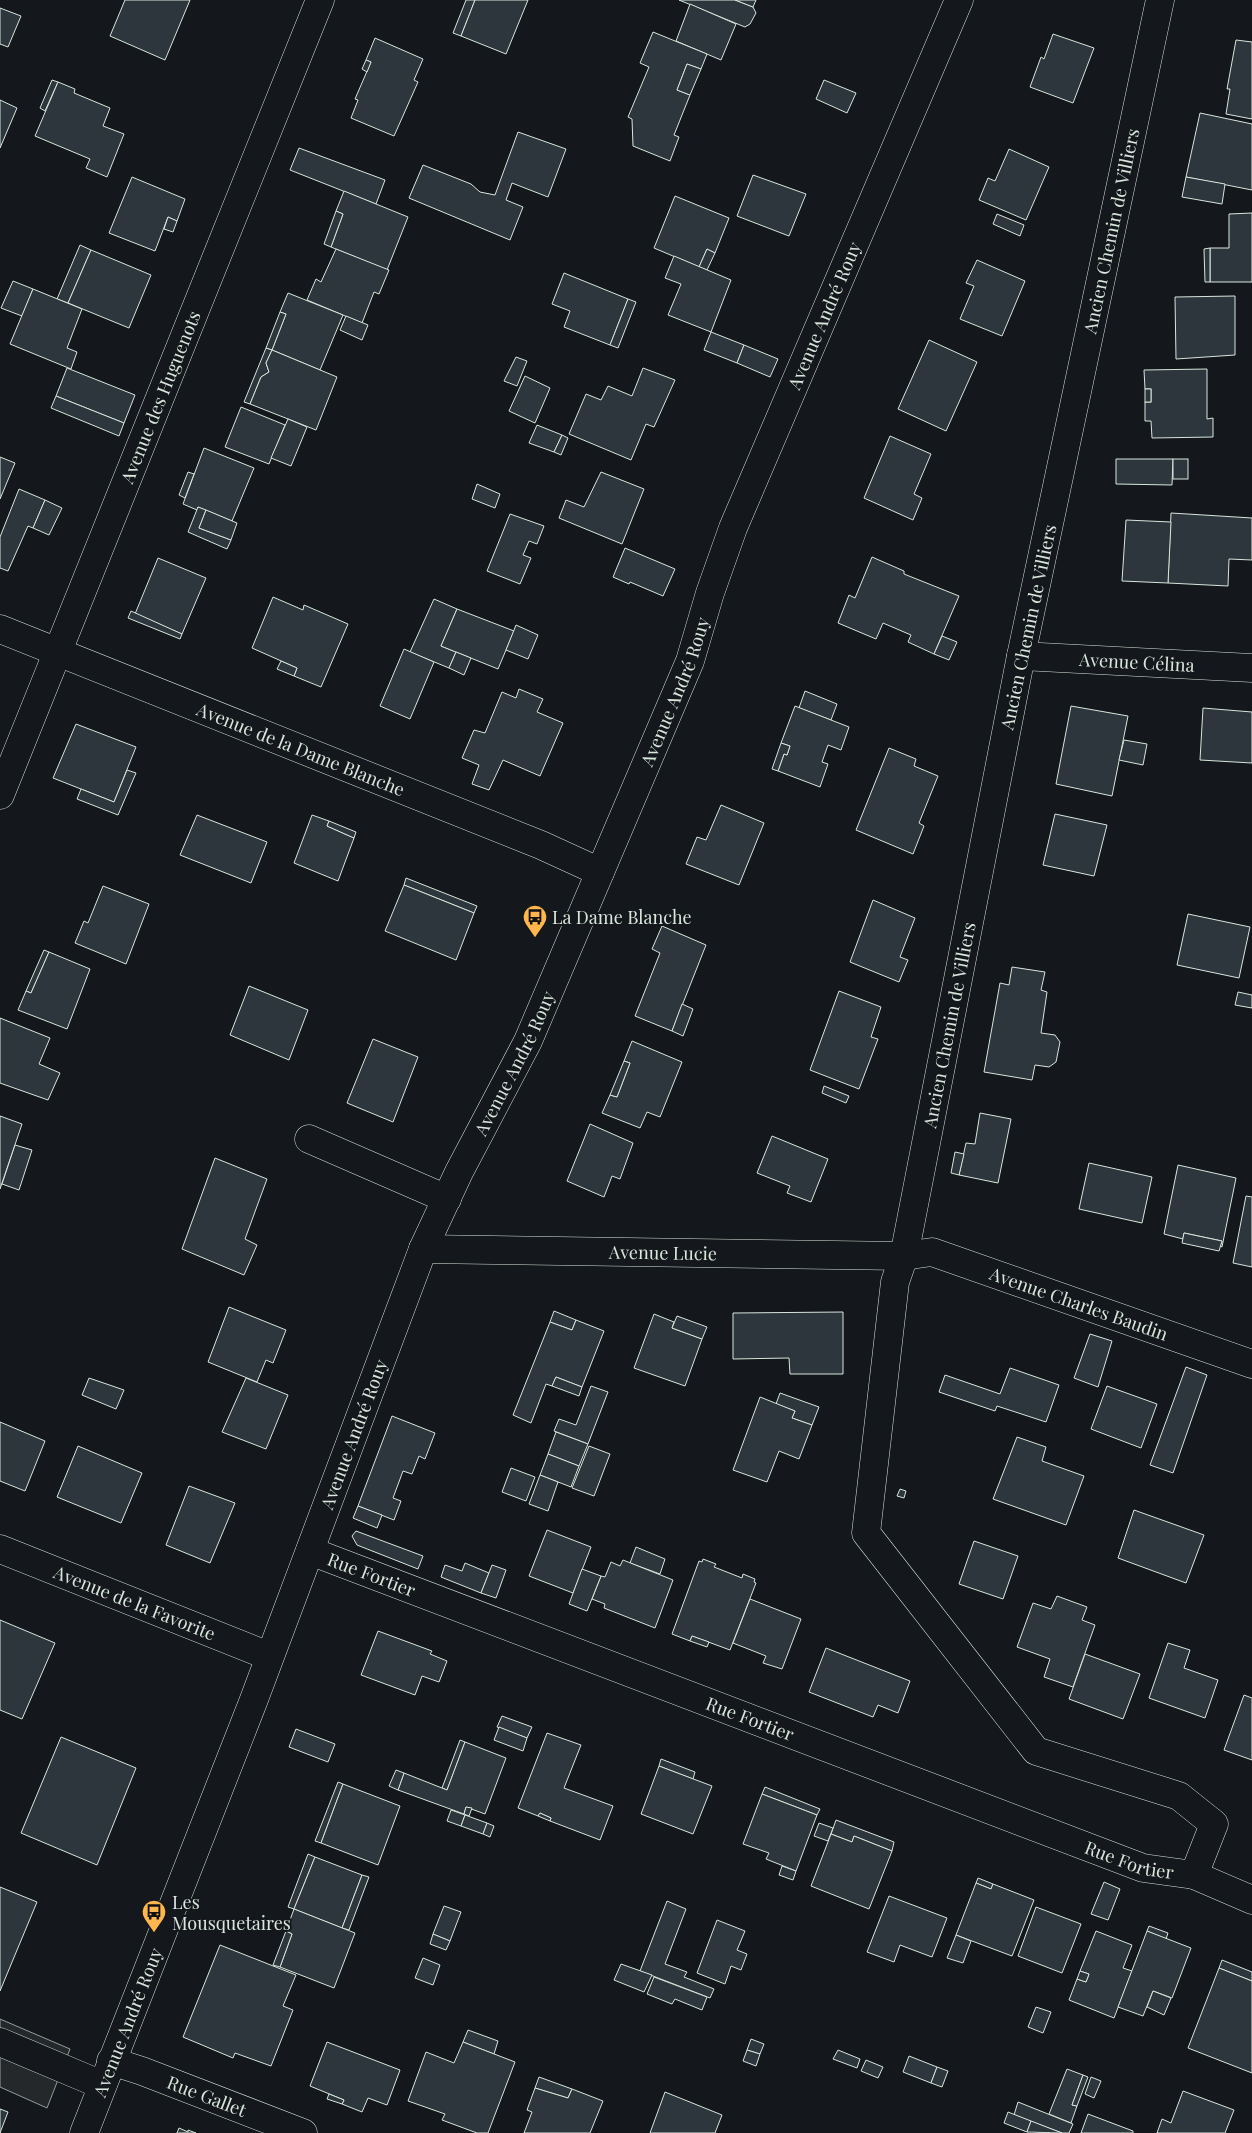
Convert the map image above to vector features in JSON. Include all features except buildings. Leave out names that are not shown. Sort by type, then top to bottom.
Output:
[{"type":"street","name":"Avenue des Huguenots","points":[[0,795],[320,0]]},
{"type":"street","name":"Avenue André Rouy","points":[[84,2133],[253,1702],[423,1249],[528,1041],[690,661],[710,593],[734,528],[959,0]]},
{"type":"street","name":"Ancien Chemin de Villiers","points":[[1160,0],[1021,656],[904,1256],[895,1282],[866,1532],[1036,1751],[1179,1796],[1214,1824],[1194,1875]]},
{"type":"street","name":"Avenue de la Dame Blanche","points":[[0,629],[541,845],[600,872]]},
{"type":"street","name":"Avenue Célina","points":[[1021,656],[1252,668]]},
{"type":"street","points":[[309,1139],[447,1199]]},
{"type":"street","name":"Avenue Lucie","points":[[423,1249],[904,1256]]},
{"type":"street","name":"Avenue Charles Baudin","points":[[904,1256],[932,1252],[1252,1364]]},
{"type":"street","name":"Avenue de la Favorite","points":[[0,1549],[269,1656]]},
{"type":"street","name":"Rue Fortier","points":[[310,1551],[1143,1868],[1194,1875],[1252,1900]]},
{"type":"street","name":"Rue Gallet","points":[[0,2042],[106,2073],[142,2071],[303,2133]]},
{"type":"shaded area","points":[[0,2019],[70,2049],[47,2108],[0,2087]]},
{"type":"place","name":"La Dame Blanche","points":[[535,938]]},
{"type":"place","name":"Les Mousquetaires","points":[[154,1933]]}]
